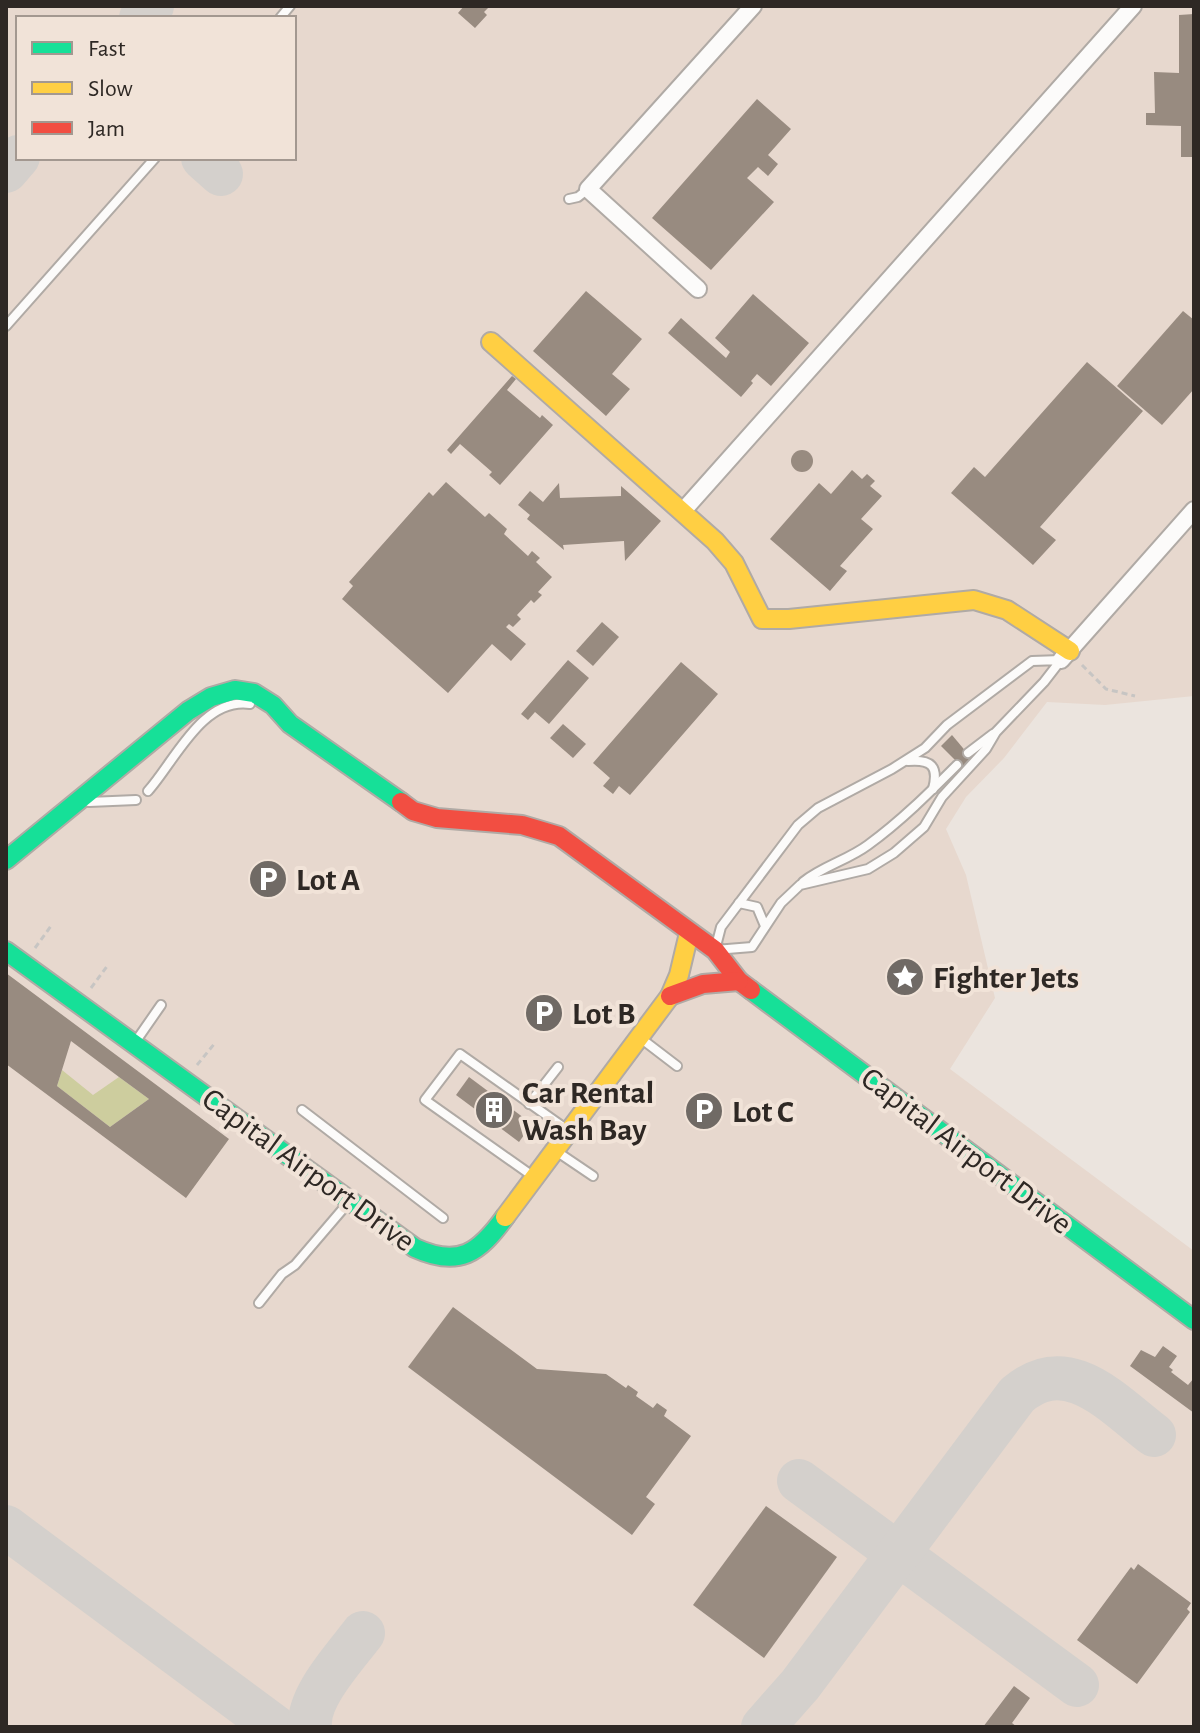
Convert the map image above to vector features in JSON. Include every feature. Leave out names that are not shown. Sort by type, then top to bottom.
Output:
[{"type":"street","points":[[698,289],[588,189],[753,6]]},
{"type":"street","points":[[682,512],[1133,6]]},
{"type":"street","points":[[491,342],[715,541],[734,563],[762,619],[789,619],[974,600],[1007,610],[1069,657],[1194,510]]},
{"type":"street","name":"Capital Airport Drive","points":[[6,860],[188,711],[211,697],[235,690],[254,693],[273,705],[290,724],[413,811],[437,818],[522,825],[559,836],[715,950],[739,981],[1194,1320]]},
{"type":"street","name":"Capital Airport Drive","points":[[6,951],[415,1248],[430,1256],[457,1259],[473,1253],[493,1234],[670,996],[679,975],[689,933]]},
{"type":"street","points":[[670,996],[695,984],[739,981]]},
{"type":"lane","points":[[6,326],[153,160]]},
{"type":"lane","points":[[569,199],[578,197],[588,189]]},
{"type":"lane","points":[[800,885],[868,869],[894,853],[924,827],[942,797],[986,749],[996,732],[1069,657]]},
{"type":"lane","points":[[957,765],[867,847],[818,869],[788,895],[752,947],[715,950],[721,927],[798,825],[818,808],[925,748],[947,725],[1032,661],[1069,657]]},
{"type":"lane","points":[[148,791],[204,722],[228,704],[249,704],[290,724]]},
{"type":"lane","points":[[968,753],[996,732]]},
{"type":"lane","points":[[903,762],[925,761],[934,767],[937,774],[933,789]]},
{"type":"lane","points":[[933,789],[942,797]]},
{"type":"lane","points":[[79,802],[136,800]]},
{"type":"lane","points":[[739,903],[757,907],[765,926]]},
{"type":"lane","points":[[133,1044],[161,1005]]},
{"type":"lane","points":[[639,1038],[677,1066]]},
{"type":"lane","points":[[535,1177],[425,1100],[460,1054],[569,1131]]},
{"type":"lane","points":[[529,1104],[558,1067]]},
{"type":"lane","points":[[302,1110],[443,1218]]},
{"type":"lane","points":[[555,1150],[593,1176]]},
{"type":"lane","points":[[259,1303],[350,1201]]},
{"type":"path","points":[[1069,657],[1106,689],[1135,696]]},
{"type":"path","points":[[33,950],[51,926]]},
{"type":"path","points":[[89,991],[108,965]]},
{"type":"path","points":[[195,1067],[215,1043]]},
{"type":"shaded area","points":[[6,6],[1194,6],[1194,696],[1105,705],[1047,702],[1004,758],[966,797],[946,829],[966,875],[995,998],[950,1069],[1194,1251],[1194,1727],[6,1727]]},
{"type":"green space","points":[[62,1070],[93,1095],[119,1077],[149,1099],[110,1127],[57,1086]]},
{"type":"building","points":[[464,6],[490,6],[484,12],[487,15],[475,28],[458,13]]},
{"type":"building","points":[[1194,14],[1194,157],[1181,157],[1181,126],[1146,125],[1146,113],[1155,113],[1154,72],[1179,73],[1179,15]]},
{"type":"building","points":[[757,99],[791,129],[768,155],[778,164],[768,176],[758,167],[747,178],[774,202],[711,270],[652,218]]},
{"type":"building","points":[[586,291],[642,339],[612,374],[630,389],[606,416],[533,351]]},
{"type":"building","points":[[753,294],[809,343],[771,386],[757,374],[741,397],[668,333],[681,318],[726,358],[730,352],[715,338]]},
{"type":"building","points":[[1183,311],[1194,320],[1194,389],[1162,425],[1117,386]]},
{"type":"building","points":[[1087,362],[1143,411],[1040,527],[1056,540],[1033,565],[951,493],[974,467],[985,477]]},
{"type":"building","points":[[512,376],[516,379],[507,390],[553,425],[500,485],[489,475],[492,472],[460,444],[451,454],[447,450]]},
{"type":"building","points":[[802,450],[810,453],[813,461],[810,469],[802,472],[794,469],[791,461],[794,453]]},
{"type":"building","points":[[852,470],[862,479],[867,474],[875,481],[870,486],[882,496],[861,519],[873,529],[840,566],[847,571],[830,591],[770,539],[819,483],[831,494]]},
{"type":"building","points":[[446,482],[485,517],[489,513],[507,529],[504,534],[528,556],[532,551],[540,558],[536,562],[552,577],[538,592],[542,595],[534,603],[531,600],[517,615],[521,619],[513,627],[509,624],[506,627],[526,644],[511,661],[492,644],[448,693],[342,599],[353,586],[349,582],[429,492],[433,496]]},
{"type":"building","points":[[559,483],[560,498],[621,496],[621,486],[661,521],[625,561],[624,541],[563,545],[564,550],[527,519],[530,515],[518,505],[530,491],[543,502]]},
{"type":"building","points":[[602,622],[619,637],[593,666],[576,651]]},
{"type":"building","points":[[568,660],[589,678],[549,724],[535,712],[528,720],[521,714]]},
{"type":"building","points":[[681,662],[718,694],[630,795],[619,786],[613,794],[603,786],[610,778],[593,763]]},
{"type":"building","points":[[563,724],[586,744],[573,758],[550,738]]},
{"type":"building","points":[[952,735],[973,760],[963,768],[941,746]]},
{"type":"building","points":[[6,973],[229,1139],[186,1198],[6,1064]],"holes":[[[71,1041],[149,1099],[110,1127],[57,1086]]]},
{"type":"building","name":"Car Rental Wash Bay","points":[[469,1077],[532,1124],[519,1142],[456,1095]]},
{"type":"building","points":[[453,1307],[537,1369],[606,1374],[626,1388],[628,1385],[638,1392],[636,1396],[653,1408],[657,1403],[667,1410],[664,1416],[691,1436],[646,1497],[655,1504],[632,1535],[408,1367]]},
{"type":"building","points":[[1163,1346],[1177,1356],[1169,1367],[1173,1370],[1171,1372],[1188,1385],[1194,1378],[1194,1413],[1130,1366],[1141,1350],[1155,1357]]},
{"type":"building","points":[[766,1506],[837,1557],[764,1658],[693,1605]]},
{"type":"building","points":[[1138,1564],[1191,1603],[1187,1609],[1190,1612],[1137,1684],[1077,1640],[1131,1567],[1134,1570]]},
{"type":"building","points":[[1014,1686],[1030,1698],[1012,1723],[1017,1727],[983,1727]]},
{"type":"taxiway","points":[[143,16],[152,6]]},
{"type":"taxiway","points":[[6,171],[16,159]]},
{"type":"taxiway","points":[[205,160],[221,174]]},
{"type":"taxiway","points":[[763,1727],[800,1685],[1017,1395],[1036,1383],[1054,1378],[1072,1380],[1106,1397],[1154,1435]]},
{"type":"taxiway","points":[[799,1481],[1077,1685]]},
{"type":"taxiway","points":[[6,1527],[275,1727]]},
{"type":"taxiway","points":[[310,1727],[314,1703],[321,1690],[363,1633]]},
{"type":"traffic: fast","points":[[6,860],[188,711],[211,697],[235,690],[254,693],[273,705],[290,724],[401,802]]},
{"type":"traffic: fast","points":[[6,951],[415,1248],[444,1257],[467,1254],[486,1240],[505,1217]]},
{"type":"traffic: fast","points":[[751,990],[1194,1320]]},
{"type":"traffic: slow","points":[[491,342],[715,541],[734,563],[762,619],[789,619],[974,600],[1007,610],[1070,651]]},
{"type":"traffic: slow","points":[[505,1217],[670,996],[679,975],[689,933]]},
{"type":"traffic: jam","points":[[401,802],[413,811],[437,818],[522,825],[559,836],[715,950],[739,981],[751,990]]},
{"type":"traffic: jam","points":[[670,996],[703,984],[739,981]]},
{"type":"place","name":"Lot A","points":[[268,879]]},
{"type":"place","name":"Fighter Jets","points":[[905,977]]},
{"type":"place","name":"Lot B","points":[[544,1013]]},
{"type":"place","name":"Car Rental Wash Bay","points":[[494,1110]]},
{"type":"place","name":"Lot C","points":[[704,1111]]}]
